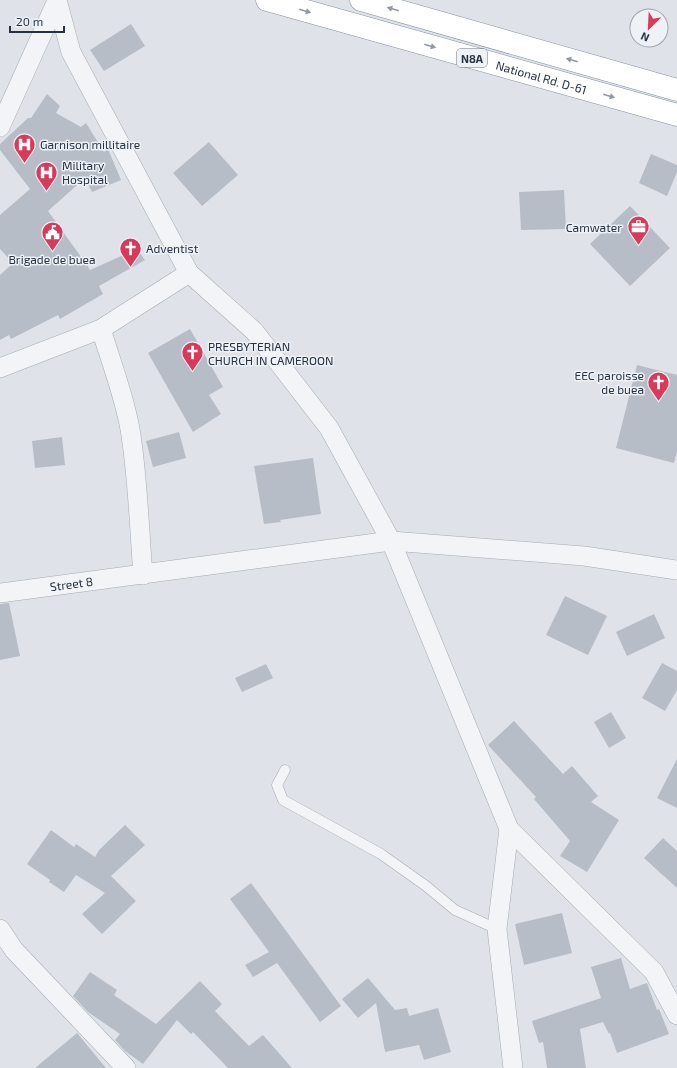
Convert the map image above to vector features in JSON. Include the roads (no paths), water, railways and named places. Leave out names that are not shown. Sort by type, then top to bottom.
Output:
[{"type":"highway","name":"National Rd. D-61","points":[[267,0],[677,115]]},
{"type":"highway","name":"National Rd. D-61","points":[[361,0],[677,90]]},
{"type":"street","points":[[0,127],[57,2]]},
{"type":"street","points":[[57,2],[71,52],[189,272],[254,331],[329,428],[391,541],[510,829],[654,972],[677,1015]]},
{"type":"street","points":[[0,368],[101,329],[189,272]]},
{"type":"street","points":[[101,329],[116,375],[130,428],[136,476],[143,575]]},
{"type":"street","name":"Street 8","points":[[0,593],[391,541],[584,556],[677,570]]},
{"type":"street","points":[[510,829],[497,929],[513,1068]]},
{"type":"street","points":[[0,929],[14,950],[126,1068]]},
{"type":"lane","points":[[285,770],[277,785],[283,800],[381,854],[426,886],[455,910],[497,929]]},
{"type":"place","name":"Garnison millitaire","points":[[24,164]]},
{"type":"place","name":"Military Hospital","points":[[46,192]]},
{"type":"place","name":"Camwater","points":[[638,246]]},
{"type":"place","name":"Brigade de buea","points":[[52,252]]},
{"type":"place","name":"Adventist","points":[[130,268]]},
{"type":"place","name":"PRESBYTERIAN CHURCH IN CAMEROON","points":[[192,372]]},
{"type":"place","name":"EEC paroisse de buea","points":[[659,402]]}]
